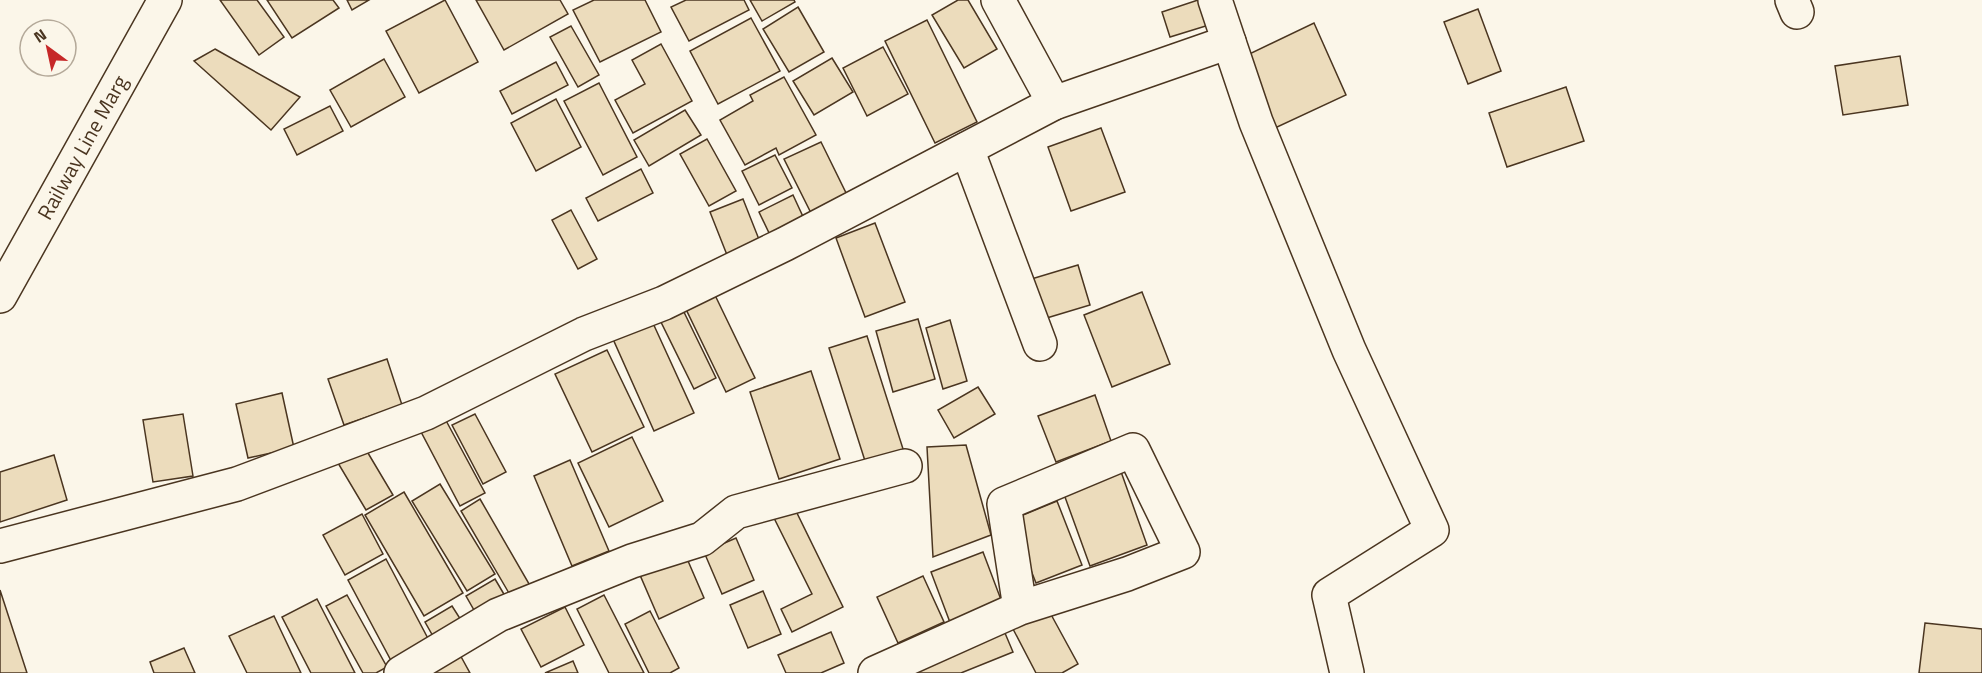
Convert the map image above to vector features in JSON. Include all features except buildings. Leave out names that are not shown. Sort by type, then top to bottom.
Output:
[{"type":"street","name":"Railway Line Marg","points":[[0,296],[165,0]]},
{"type":"street","points":[[998,0],[1054,103]]},
{"type":"street","points":[[1215,0],[1256,122],[1349,350],[1432,530],[1329,595],[1347,673]]},
{"type":"street","points":[[0,546],[237,484],[426,413],[584,334],[664,303],[785,244],[1054,103],[1229,42]]},
{"type":"street","points":[[967,149],[1040,344]]},
{"type":"street","points":[[875,673],[1020,609],[1127,574],[1183,552],[1133,450],[1004,504],[1020,609]]},
{"type":"street","points":[[401,673],[498,615],[632,561],[702,539],[736,512],[905,466]]}]
